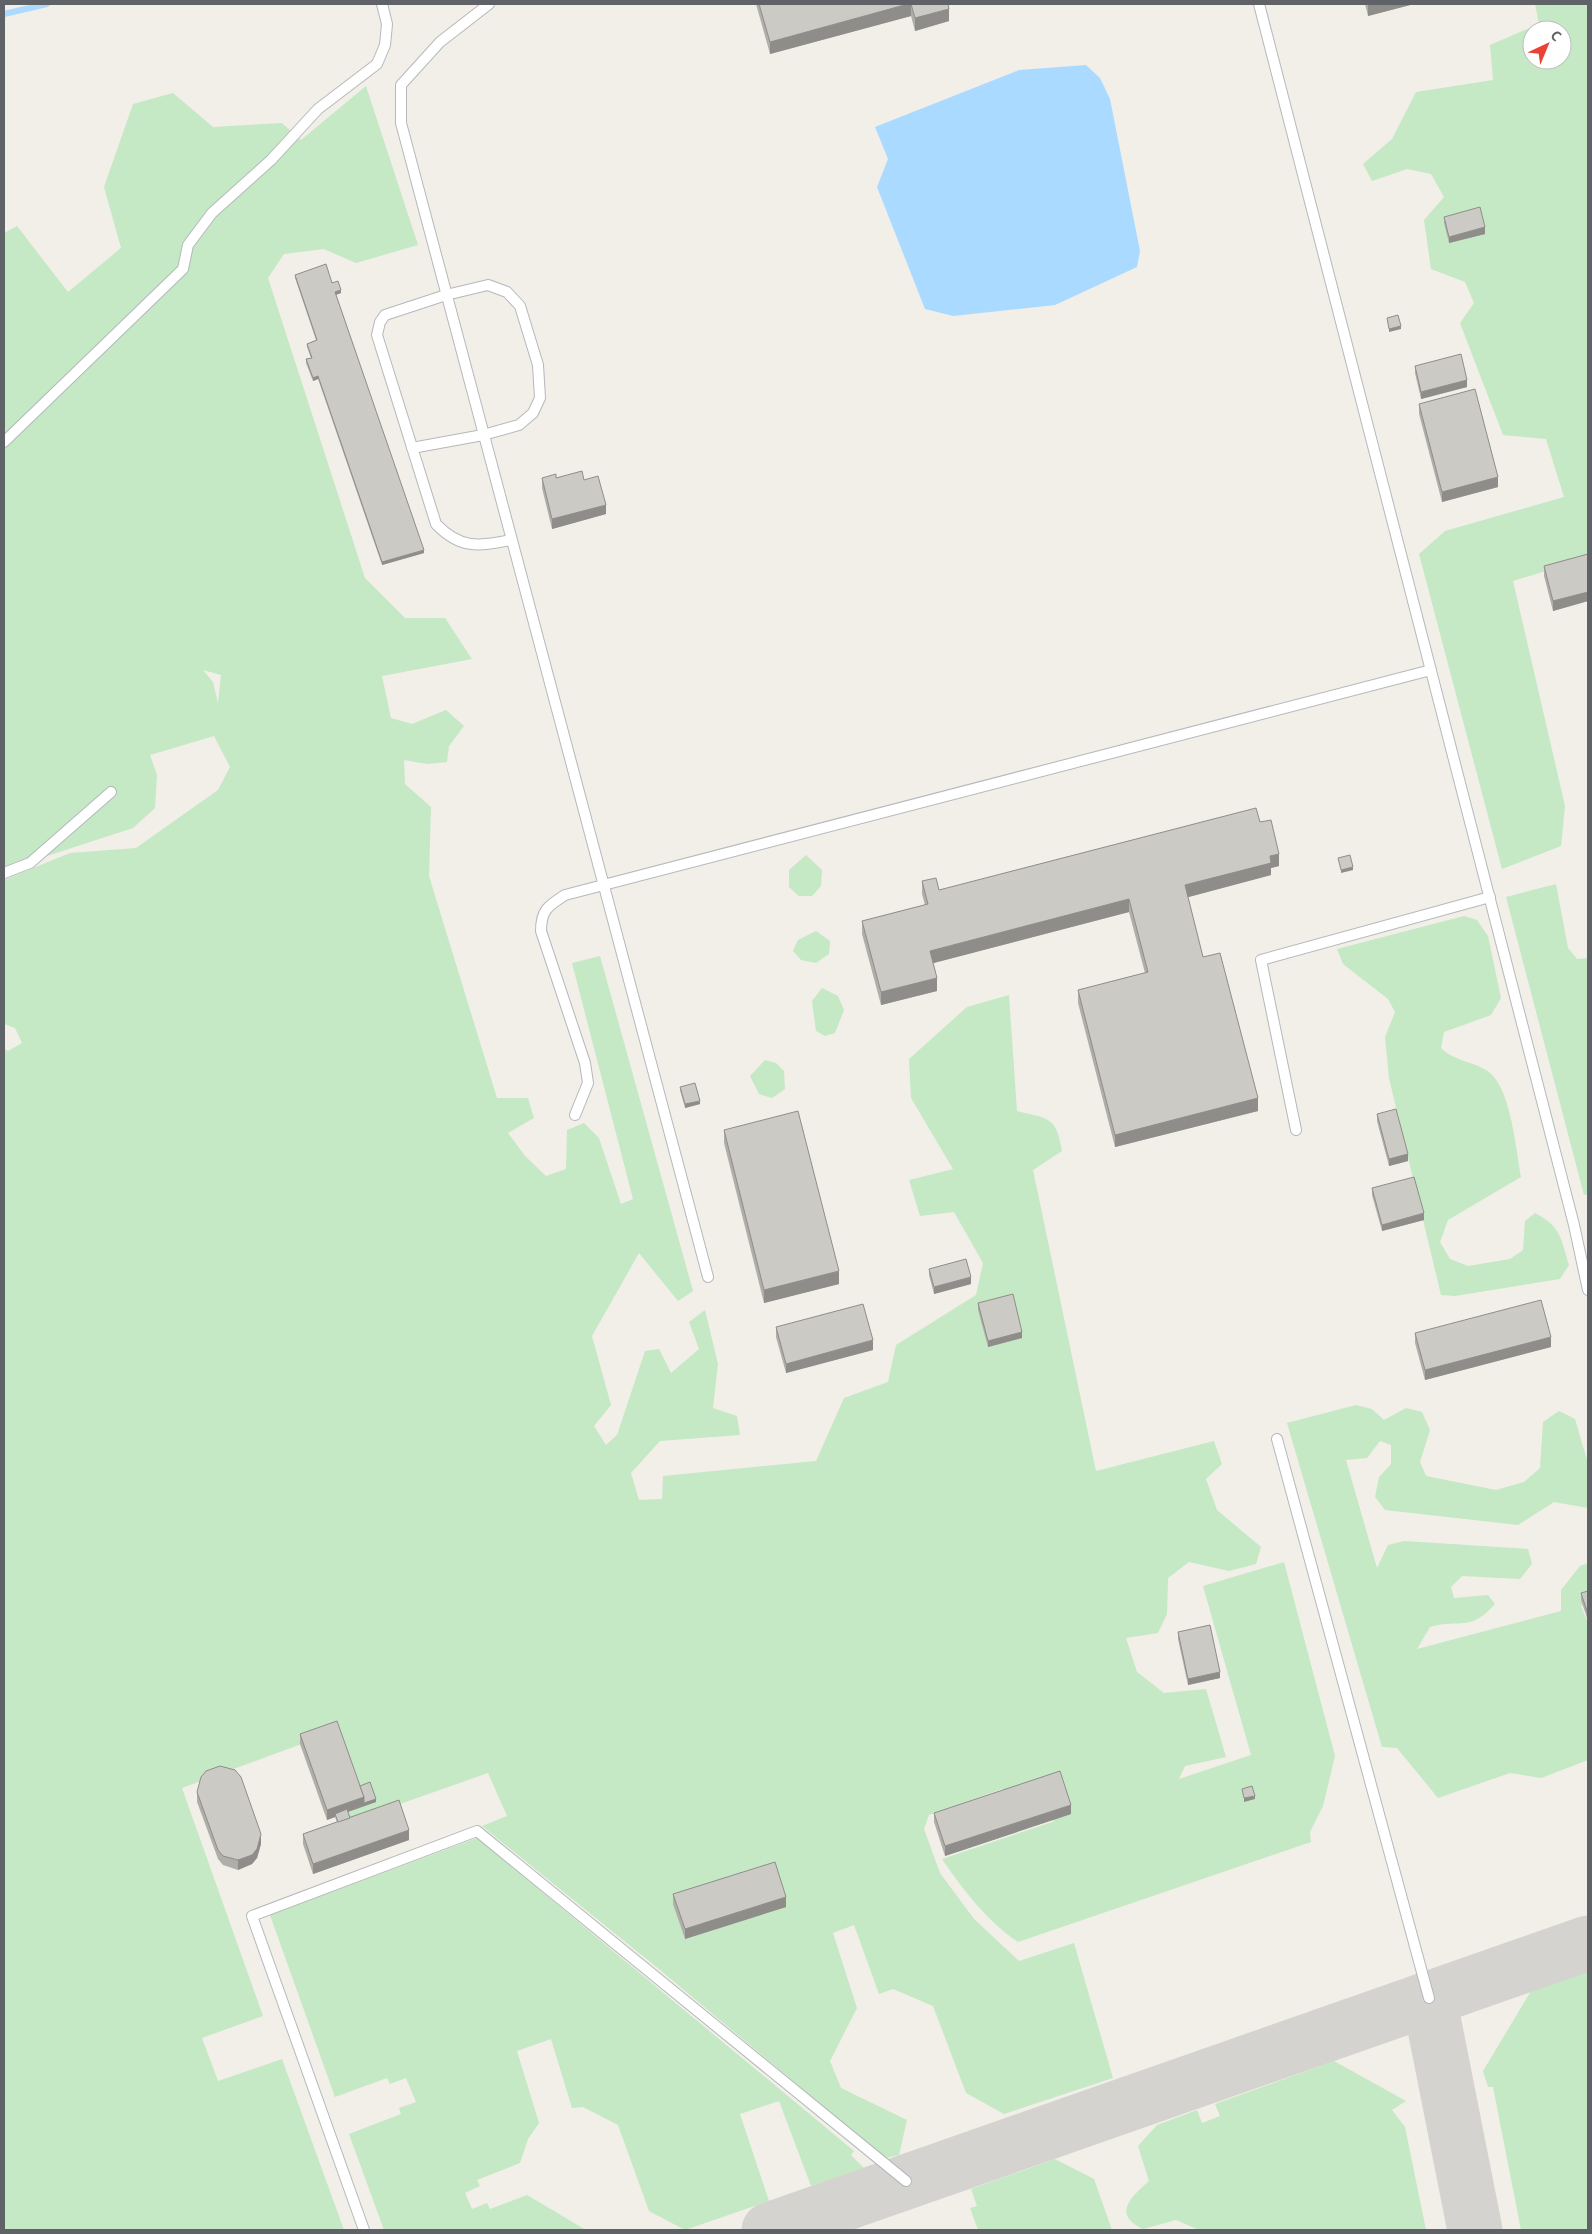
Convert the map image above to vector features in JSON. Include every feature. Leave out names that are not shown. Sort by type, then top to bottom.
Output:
[{"type":"lane","points":[[4,442],[184,269],[188,246],[212,213],[271,160],[318,110],[377,64],[386,45],[387,24],[382,4]]},
{"type":"lane","points":[[489,4],[440,42],[401,85],[401,123],[708,1277]]},
{"type":"lane","points":[[1259,4],[1574,1225],[1588,1290]]},
{"type":"lane","points":[[412,448],[483,435],[519,425],[533,413],[540,398],[538,365],[520,306],[507,292],[488,285],[446,295],[386,315],[380,322],[377,335],[412,448],[436,524],[445,534],[462,542],[479,546],[511,540]]},
{"type":"lane","points":[[575,1115],[588,1083],[585,1063],[541,931],[541,918],[550,905],[565,895],[1431,670]]},
{"type":"lane","points":[[4,873],[30,863],[111,792]]},
{"type":"lane","points":[[1296,1130],[1260,960],[1490,897]]},
{"type":"lane","points":[[1277,1439],[1429,1998]]},
{"type":"lane","points":[[364,2230],[252,1916],[477,1831],[906,2181]]},
{"type":"green space","points":[[1535,4],[1588,4],[1588,558],[1513,581],[1565,806],[1561,846],[1502,869],[1419,554],[1445,531],[1564,497],[1546,439],[1503,435],[1460,323],[1474,303],[1465,282],[1431,269],[1424,220],[1444,197],[1431,174],[1407,169],[1372,181],[1363,164],[1392,139],[1416,92],[1493,80],[1490,45],[1522,31],[1522,70],[1572,70],[1572,20],[1538,20]]},
{"type":"green space","points":[[366,86],[418,245],[356,263],[324,249],[284,254],[268,278],[365,578],[405,618],[445,618],[472,659],[382,676],[391,718],[412,724],[446,710],[464,726],[449,746],[447,762],[427,764],[404,760],[405,784],[431,807],[429,876],[497,1098],[528,1098],[534,1118],[508,1133],[525,1156],[546,1176],[566,1169],[567,1130],[584,1123],[599,1138],[621,1204],[633,1199],[572,963],[600,956],[693,1291],[678,1301],[639,1253],[592,1336],[611,1405],[594,1426],[606,1445],[617,1435],[645,1351],[659,1349],[671,1373],[699,1349],[689,1322],[705,1310],[718,1364],[713,1408],[737,1416],[740,1435],[660,1441],[631,1473],[639,1500],[662,1499],[663,1476],[816,1461],[844,1398],[888,1382],[896,1345],[976,1295],[983,1263],[954,1212],[920,1216],[909,1180],[953,1169],[911,1098],[909,1059],[967,1007],[1009,995],[1017,1111],[1049,1121],[1054,1125],[1060,1140],[1062,1151],[1033,1170],[1096,1471],[1214,1441],[1222,1464],[1206,1479],[1217,1510],[1261,1547],[1256,1564],[1229,1571],[1189,1562],[1168,1578],[1167,1614],[1158,1633],[1126,1638],[1137,1672],[1164,1693],[1206,1689],[1226,1757],[1185,1766],[1179,1779],[1251,1755],[1203,1586],[1284,1562],[1335,1756],[1323,1806],[1310,1832],[1311,1842],[1018,1942],[986,1915],[958,1882],[942,1859],[1055,1821],[1034,1814],[1002,1789],[929,1815],[924,1829],[940,1873],[974,1919],[1019,1961],[1074,1943],[1113,2078],[1004,2114],[966,2093],[933,2006],[893,1989],[879,1994],[854,1925],[833,1933],[857,2008],[830,2061],[841,2088],[907,2120],[899,2155],[885,2158],[660,1970],[482,1826],[507,1816],[488,1773],[397,1805],[352,1827],[347,1812],[376,1802],[358,1789],[337,1731],[182,1788],[263,2016],[202,2038],[218,2081],[282,2059],[344,2230],[4,2230],[4,1049],[8,1051],[22,1043],[15,1028],[4,1024],[4,880],[70,853],[136,848],[218,790],[230,767],[214,736],[150,755],[157,775],[155,808],[133,828],[4,870],[4,233],[17,226],[68,292],[121,248],[104,187],[133,104],[173,93],[213,127],[282,123],[301,140]],"holes":[[[203,670],[221,675],[218,703],[213,682]],[[674,1904],[786,1906],[685,1939]]]},
{"type":"green space","points":[[806,855],[822,870],[821,886],[812,896],[799,896],[789,887],[789,870]]},
{"type":"green space","points":[[1556,884],[1568,948],[1577,959],[1588,958],[1588,1194],[1584,1195],[1506,897]]},
{"type":"green space","points":[[1464,916],[1477,920],[1488,936],[1501,998],[1491,1015],[1444,1032],[1441,1048],[1452,1056],[1483,1068],[1496,1080],[1503,1092],[1511,1121],[1521,1177],[1448,1220],[1440,1242],[1450,1259],[1468,1266],[1510,1259],[1523,1250],[1525,1221],[1535,1213],[1550,1223],[1559,1234],[1569,1265],[1560,1279],[1455,1296],[1441,1295],[1389,1078],[1385,1037],[1395,1012],[1388,999],[1343,964],[1337,949]]},
{"type":"green space","points":[[816,931],[830,941],[829,954],[816,963],[801,960],[793,951],[798,940]]},
{"type":"green space","points":[[822,988],[838,996],[844,1010],[835,1033],[825,1036],[816,1031],[812,1001]]},
{"type":"green space","points":[[765,1060],[776,1063],[784,1071],[785,1089],[772,1098],[759,1094],[750,1076]]},
{"type":"green space","points":[[1356,1405],[1372,1409],[1384,1420],[1406,1408],[1422,1412],[1430,1430],[1420,1462],[1426,1476],[1496,1490],[1524,1482],[1540,1468],[1543,1422],[1559,1411],[1575,1419],[1588,1463],[1588,1508],[1554,1502],[1518,1525],[1385,1510],[1375,1497],[1379,1477],[1391,1464],[1391,1445],[1380,1441],[1367,1458],[1346,1460],[1377,1568],[1388,1545],[1404,1541],[1528,1549],[1532,1564],[1520,1579],[1462,1576],[1451,1587],[1454,1598],[1488,1595],[1495,1604],[1478,1619],[1471,1622],[1430,1627],[1417,1649],[1561,1611],[1561,1590],[1580,1566],[1588,1563],[1588,1603],[1581,1606],[1588,1623],[1588,1760],[1541,1778],[1510,1773],[1438,1798],[1397,1748],[1382,1747],[1287,1423]]},
{"type":"green space","points":[[477,1838],[854,2151],[851,2155],[864,2168],[811,2186],[779,2101],[740,2114],[769,2201],[685,2230],[649,2211],[618,2125],[583,2107],[572,2108],[551,2039],[517,2051],[539,2123],[528,2139],[520,2163],[477,2180],[480,2186],[465,2193],[472,2209],[487,2203],[490,2209],[527,2195],[586,2230],[384,2230],[349,2134],[401,2114],[399,2108],[416,2102],[406,2078],[390,2084],[387,2078],[335,2097],[270,1915]]},
{"type":"green space","points":[[1588,1971],[1588,2230],[1521,2230],[1493,2087],[1488,2087],[1483,2071],[1531,1991]]},
{"type":"green space","points":[[1334,2061],[1406,2101],[1392,2110],[1405,2127],[1426,2230],[1199,2230],[1176,2220],[1143,2229],[1133,2223],[1128,2217],[1126,2211],[1131,2199],[1149,2181],[1138,2146],[1157,2125],[1197,2110],[1202,2123],[1220,2116],[1215,2104]]},
{"type":"green space","points":[[1055,2159],[1094,2179],[1112,2230],[978,2230],[970,2208],[977,2206],[971,2189]]},
{"type":"water","points":[[1086,65],[1100,78],[1110,99],[1140,251],[1137,267],[1055,305],[953,316],[925,309],[877,187],[888,159],[875,127],[1019,70]]},
{"type":"building","points":[[759,4],[908,4],[770,42]]},
{"type":"building","points":[[911,4],[948,4],[949,9],[915,18]]},
{"type":"building","points":[[1480,207],[1485,227],[1449,237],[1444,217]]},
{"type":"building","points":[[326,264],[332,283],[338,281],[341,290],[335,292],[424,550],[382,562],[318,376],[313,378],[306,359],[312,358],[307,344],[317,340],[295,275]]},
{"type":"building","points":[[1398,315],[1401,326],[1389,329],[1387,318]]},
{"type":"building","points":[[1461,354],[1467,380],[1421,392],[1415,366]]},
{"type":"building","points":[[1475,389],[1498,477],[1442,492],[1419,404]]},
{"type":"building","points":[[582,471],[584,480],[598,476],[606,505],[552,519],[542,478],[556,474],[556,478]]},
{"type":"building","points":[[1588,554],[1588,592],[1553,601],[1544,566]]},
{"type":"building","points":[[1256,808],[1260,822],[1271,820],[1279,854],[1270,856],[1271,863],[1185,885],[1203,957],[1220,953],[1258,1098],[1115,1135],[1078,990],[1148,972],[1129,899],[930,951],[937,978],[881,992],[862,921],[928,904],[922,881],[936,878],[939,890]]},
{"type":"building","points":[[1350,855],[1353,867],[1341,870],[1338,858]]},
{"type":"building","points":[[695,1083],[700,1101],[685,1104],[680,1087]]},
{"type":"building","points":[[1396,1109],[1408,1154],[1389,1159],[1377,1114]]},
{"type":"building","points":[[798,1111],[839,1271],[764,1290],[724,1130]]},
{"type":"building","points":[[1414,1177],[1424,1213],[1382,1225],[1372,1188]]},
{"type":"building","points":[[966,1259],[971,1277],[934,1287],[929,1269]]},
{"type":"building","points":[[1013,1294],[1022,1332],[988,1341],[978,1303]]},
{"type":"building","points":[[1541,1300],[1551,1337],[1425,1370],[1415,1333]]},
{"type":"building","points":[[863,1304],[873,1340],[786,1364],[776,1327]]},
{"type":"building","points":[[1588,1591],[1588,1614],[1581,1593]]},
{"type":"building","points":[[1210,1625],[1220,1672],[1188,1679],[1178,1632]]},
{"type":"building","points":[[337,1721],[364,1797],[327,1810],[300,1734]]},
{"type":"building","points":[[220,1766],[235,1770],[241,1777],[261,1834],[257,1849],[252,1855],[238,1860],[223,1856],[218,1850],[197,1792],[201,1777],[206,1771]]},
{"type":"building","points":[[1060,1771],[1071,1805],[945,1846],[934,1813]]},
{"type":"building","points":[[370,1782],[376,1799],[364,1803],[360,1786]]},
{"type":"building","points":[[1252,1786],[1255,1796],[1244,1798],[1242,1789]]},
{"type":"building","points":[[399,1800],[409,1830],[313,1864],[303,1834]]},
{"type":"building","points":[[347,1809],[350,1818],[338,1822],[335,1814]]},
{"type":"building","points":[[775,1862],[786,1897],[685,1929],[673,1894]]},
{"type":"waterway","points":[[4,14],[47,4]]},
{"type":"taxiway","points":[[769,2230],[1588,1943]]},
{"type":"taxiway","points":[[1429,1998],[1475,2230]]}]
